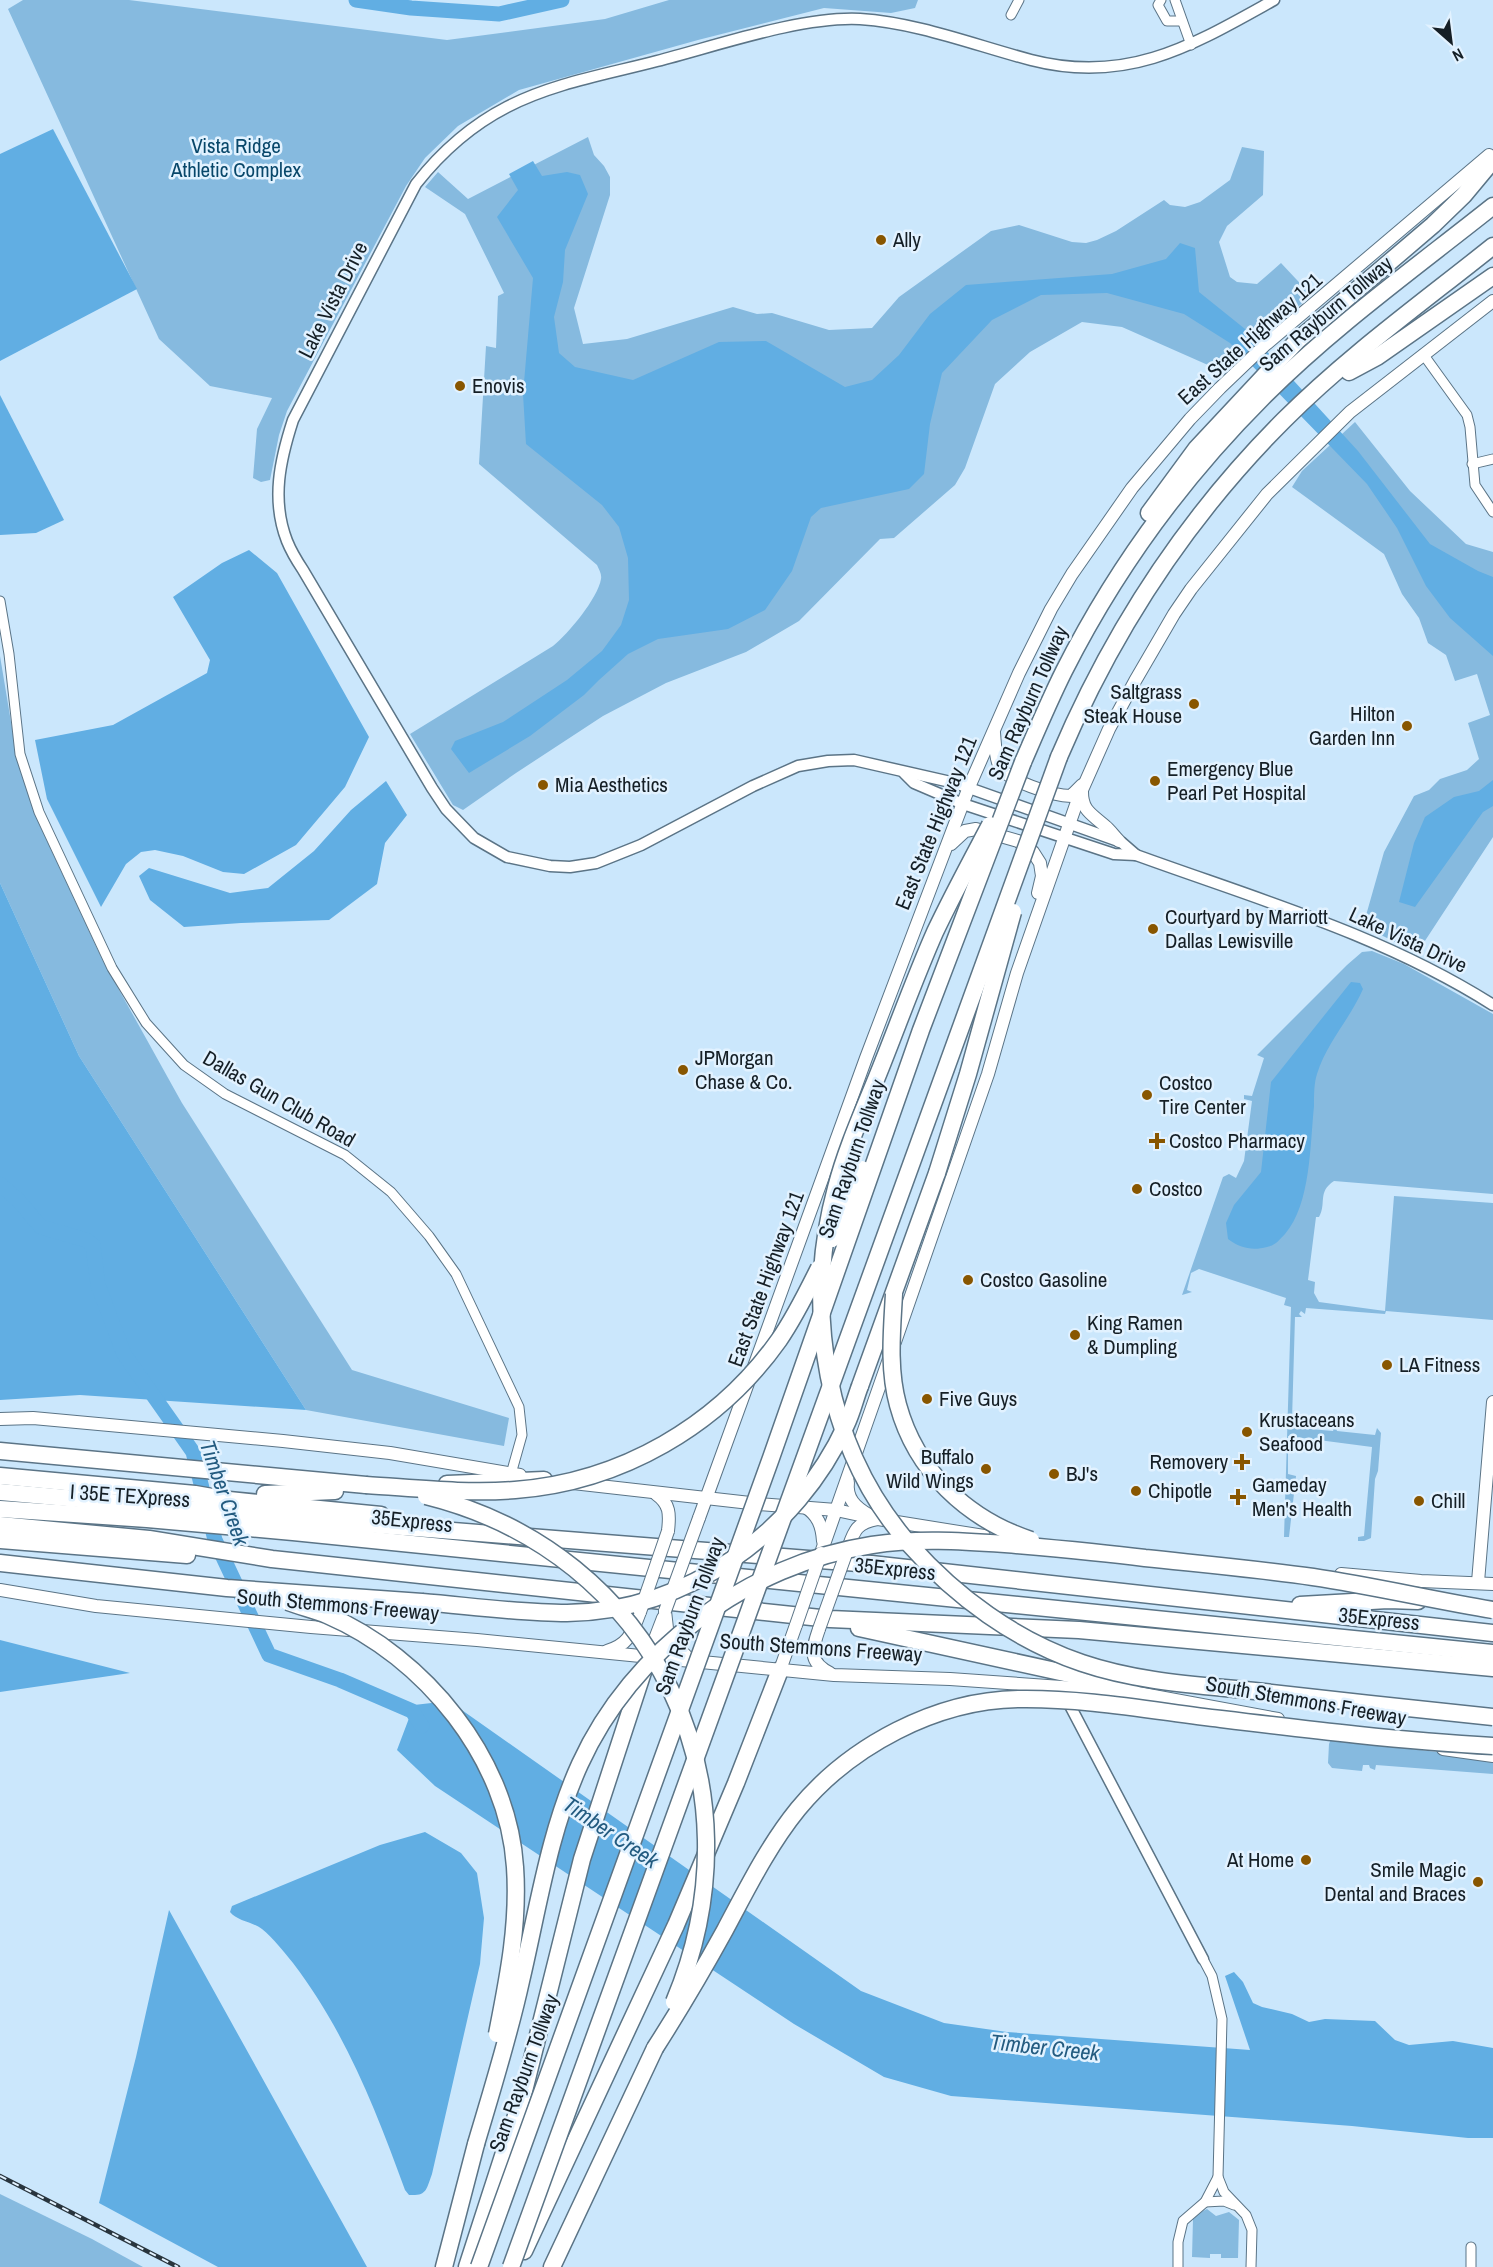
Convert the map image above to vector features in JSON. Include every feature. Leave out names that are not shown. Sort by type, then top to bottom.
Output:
[{"type":"highway","points":[[1289,361],[1317,322],[1433,225],[1464,195],[1493,160]]},
{"type":"highway","name":"Sam Rayburn Tollway","points":[[479,2267],[771,1458],[921,1030],[1025,757],[1064,672],[1084,632],[1131,556],[1259,393],[1289,361],[1493,206]]},
{"type":"highway","points":[[511,2267],[1057,762],[1076,716],[1111,648],[1157,573],[1221,488],[1284,420],[1317,390],[1493,246]]},
{"type":"highway","points":[[1317,390],[1377,357],[1493,276]]},
{"type":"highway","points":[[1025,757],[952,896],[920,968],[840,1174],[827,1227],[821,1276],[824,1355],[834,1400],[861,1470],[896,1529],[926,1563],[954,1589],[1026,1638],[1063,1656],[1106,1670],[1151,1680],[1493,1717]]},
{"type":"highway","points":[[0,1563],[227,1588],[568,1613],[597,1611],[658,1597],[689,1584],[736,1558],[779,1523],[803,1495],[828,1460],[847,1424],[944,1154],[1057,762]]},
{"type":"highway","points":[[0,1451],[366,1485],[493,1491],[562,1483],[619,1466],[644,1455],[691,1427],[717,1408],[764,1360],[801,1304],[823,1259],[921,1030]]},
{"type":"highway","points":[[894,1294],[891,1351],[898,1404],[913,1443],[932,1472],[956,1499],[979,1517],[1006,1532],[1052,1547]]},
{"type":"highway","points":[[0,1476],[195,1494],[289,1512],[473,1532],[871,1564],[1493,1633]]},
{"type":"highway","points":[[289,1512],[507,1480],[557,1480]]},
{"type":"highway","points":[[366,1485],[407,1491],[447,1501],[487,1515],[555,1553],[587,1578],[626,1619],[659,1667],[676,1701],[690,1738],[700,1776],[706,1815],[706,1880],[693,1950],[682,1984],[655,2048],[552,2267]]},
{"type":"highway","points":[[0,1492],[146,1512]]},
{"type":"highway","name":"I 35E TEXpress","points":[[0,1509],[289,1512]]},
{"type":"highway","name":"35Express","points":[[289,1512],[1493,1653]]},
{"type":"highway","name":"South Stemmons Freeway","points":[[0,1525],[151,1546],[825,1624],[1079,1630],[1493,1668]]},
{"type":"highway","points":[[0,1540],[151,1546]]},
{"type":"highway","points":[[444,2267],[515,2006],[553,1842],[565,1801],[581,1762],[602,1724],[627,1688],[660,1652],[697,1619],[740,1592],[809,1560],[870,1545],[917,1540],[1052,1547],[1314,1577],[1493,1610]]},
{"type":"highway","points":[[227,1588],[288,1602],[327,1616],[384,1648],[429,1686],[448,1707],[476,1748],[493,1780],[511,1835],[515,1865],[515,1926],[511,1963],[476,2144]]},
{"type":"highway","points":[[1251,1607],[1388,1600],[1493,1604]]},
{"type":"highway","points":[[825,1624],[891,1635],[1083,1677],[1132,1692]]},
{"type":"highway","points":[[467,2267],[524,2091],[582,1859],[648,1657]]},
{"type":"highway","points":[[516,2267],[676,1925],[736,1783],[780,1670]]},
{"type":"highway","points":[[655,2048],[692,1989],[763,1860],[799,1809],[827,1779],[872,1745],[938,1714],[997,1700],[1059,1699],[1266,1724],[1493,1746]]},
{"type":"main road","name":"East State Highway 121","points":[[648,1657],[866,1058],[969,787],[1019,673],[1051,609],[1121,503],[1190,419],[1265,345],[1493,152]]},
{"type":"main road","points":[[780,1670],[988,1074],[1018,969],[1084,784],[1119,710],[1174,614],[1250,514],[1344,417],[1493,301]]},
{"type":"main road","points":[[994,731],[998,764],[1005,774],[1060,796],[1071,796],[1084,784]]},
{"type":"main road","points":[[1084,784],[1083,804],[1088,814],[1106,826],[1119,841]]},
{"type":"main road","points":[[946,851],[965,831],[976,829],[1018,842],[1033,852],[1040,863],[1042,876],[1026,929],[1018,969]]},
{"type":"main road","points":[[1478,1582],[1493,1402]]},
{"type":"main road","points":[[0,1419],[33,1418],[390,1453],[510,1474],[656,1494],[836,1510],[1034,1545],[1368,1577],[1493,1584]]},
{"type":"main road","points":[[849,1474],[847,1490],[850,1500],[862,1511],[878,1519]]},
{"type":"main road","points":[[603,1652],[627,1641],[640,1612],[668,1531],[670,1510],[656,1494]]},
{"type":"main road","points":[[805,1507],[815,1513],[822,1529],[823,1547]]},
{"type":"main road","points":[[834,1675],[821,1669],[813,1647],[825,1624],[847,1551],[858,1526],[865,1521],[878,1519]]},
{"type":"main road","name":"South Stemmons Freeway","points":[[0,1590],[96,1606],[834,1675],[950,1679],[1132,1692],[1472,1755],[1493,1756]]},
{"type":"main road","points":[[665,1611],[668,1637],[691,1661]]},
{"type":"street","points":[[1011,15],[1019,0]]},
{"type":"street","points":[[1161,0],[1158,5],[1167,21],[1182,21]]},
{"type":"street","points":[[1175,0],[1191,45]]},
{"type":"street","name":"Lake Vista Drive","points":[[1136,855],[1119,841],[969,787],[918,773],[904,773],[854,760],[798,766],[610,859],[570,867],[530,863],[507,857],[485,846],[460,825],[432,788],[287,540],[277,492],[283,450],[293,420],[416,184],[440,154],[458,139],[480,122],[525,99],[566,85],[762,34],[839,19],[896,24],[976,43],[1052,65],[1122,66],[1168,55],[1274,0]]},
{"type":"street","points":[[1423,354],[1467,415],[1475,485],[1493,512]]},
{"type":"street","points":[[1472,464],[1493,459]]},
{"type":"street","name":"Dallas Gun Club Road","points":[[0,601],[9,654],[20,754],[39,812],[112,968],[146,1023],[184,1065],[225,1094],[345,1155],[391,1192],[429,1236],[456,1274],[519,1407],[522,1435],[510,1474]]},
{"type":"street","name":"Lake Vista Drive","points":[[904,773],[914,783],[963,804],[1114,854],[1136,855],[1265,900],[1373,942],[1422,965],[1493,1005]]},
{"type":"street","points":[[1061,1687],[1212,1976],[1222,2019],[1218,2178],[1224,2192],[1246,2215],[1252,2230],[1251,2267]]},
{"type":"street","points":[[1178,2267],[1178,2242],[1183,2221],[1204,2202],[1218,2178]]},
{"type":"street","points":[[1204,2202],[1224,2202],[1237,2206]]},
{"type":"street","points":[[1471,2247],[1471,2267]]},
{"type":"green space","name":"Vista Ridge Athletic Complex","points":[[23,0],[129,0],[447,40],[605,19],[669,0],[918,0],[915,8],[891,13],[824,8],[698,40],[519,90],[458,126],[425,158],[406,186],[287,411],[279,435],[270,480],[261,482],[253,478],[257,429],[272,398],[210,386],[159,339],[8,9]]},
{"type":"green space","points":[[588,137],[594,155],[610,177],[610,195],[574,308],[583,344],[627,339],[733,307],[757,314],[772,313],[829,330],[872,328],[899,297],[991,231],[1019,225],[1072,242],[1086,243],[1097,240],[1116,231],[1164,200],[1170,205],[1185,207],[1200,202],[1230,180],[1242,147],[1264,151],[1263,195],[1227,226],[1219,242],[1230,277],[1237,282],[1257,284],[1281,263],[1311,295],[1226,373],[1122,327],[1082,322],[1030,352],[995,384],[965,468],[955,485],[894,538],[880,539],[799,621],[746,652],[666,683],[603,716],[463,810],[453,805],[410,734],[553,646],[574,625],[588,605],[599,587],[601,577],[597,565],[479,464],[486,346],[496,348],[498,296],[504,293],[465,214],[425,187],[438,172],[468,199]]},
{"type":"green space","points":[[1355,422],[1410,491],[1466,544],[1493,552],[1493,837],[1417,953],[1363,926],[1384,852],[1414,796],[1429,790],[1440,779],[1467,770],[1479,759],[1468,723],[1490,715],[1477,674],[1455,681],[1446,655],[1428,643],[1419,618],[1402,594],[1384,554],[1292,487],[1302,471]]},
{"type":"green space","points":[[0,656],[17,758],[40,826],[103,961],[182,1103],[352,1370],[509,1418],[504,1446],[306,1410],[79,1056],[0,883]]},
{"type":"green space","points":[[1372,951],[1404,964],[1493,1014],[1493,1194],[1334,1181],[1326,1189],[1321,1212],[1319,1217],[1316,1217],[1308,1280],[1315,1282],[1314,1293],[1319,1302],[1385,1311],[1394,1196],[1493,1203],[1493,1320],[1386,1311],[1385,1314],[1306,1308],[1305,1314],[1301,1311],[1299,1314],[1302,1317],[1295,1317],[1292,1420],[1297,1422],[1298,1428],[1333,1431],[1335,1425],[1337,1431],[1375,1435],[1377,1428],[1381,1433],[1371,1538],[1364,1541],[1358,1541],[1358,1537],[1364,1536],[1372,1447],[1288,1436],[1288,1474],[1296,1476],[1289,1537],[1284,1537],[1291,1307],[1284,1305],[1286,1298],[1199,1269],[1191,1273],[1187,1290],[1192,1292],[1182,1295],[1223,1177],[1229,1174],[1236,1178],[1244,1161],[1252,1101],[1244,1099],[1244,1095],[1252,1096],[1264,1058],[1257,1055],[1347,965],[1362,952]]},
{"type":"green space","points":[[1331,1739],[1493,1759],[1493,1774],[1376,1765],[1375,1770],[1369,1765],[1363,1765],[1362,1771],[1332,1768],[1328,1763]]},
{"type":"green space","points":[[0,2194],[92,2239],[143,2267],[0,2267]]},
{"type":"green space","points":[[1207,2209],[1216,2216],[1229,2212],[1239,2220],[1238,2258],[1221,2258],[1221,2254],[1210,2254],[1210,2258],[1192,2257],[1193,2219]]},
{"type":"shaded area","points":[[53,129],[137,289],[0,361],[0,154]]},
{"type":"shaded area","points":[[533,161],[542,176],[567,172],[580,175],[588,194],[565,250],[563,282],[554,317],[559,353],[575,367],[633,380],[719,342],[766,341],[845,387],[872,380],[899,355],[930,314],[966,285],[1112,274],[1166,259],[1180,243],[1195,248],[1199,292],[1250,333],[1358,451],[1430,544],[1493,577],[1493,656],[1450,618],[1426,586],[1397,528],[1367,484],[1230,343],[1184,314],[1107,293],[1041,295],[992,320],[942,373],[930,424],[924,474],[909,489],[821,508],[811,517],[792,571],[765,610],[728,629],[658,639],[628,654],[584,695],[530,736],[469,773],[451,749],[455,741],[503,722],[567,680],[602,651],[621,625],[629,600],[628,558],[619,527],[602,505],[526,444],[523,394],[533,278],[497,217],[518,190],[509,174]]},
{"type":"shaded area","points":[[0,395],[64,520],[36,533],[0,535]]},
{"type":"shaded area","points":[[249,550],[277,573],[369,737],[345,787],[296,845],[244,874],[223,872],[183,856],[155,850],[141,852],[126,864],[101,907],[47,799],[35,740],[113,725],[207,673],[210,660],[173,597],[222,563]]},
{"type":"shaded area","points":[[1493,780],[1493,806],[1483,812],[1415,907],[1399,902],[1414,843],[1425,817],[1454,797],[1479,791]]},
{"type":"shaded area","points":[[386,781],[407,815],[385,843],[377,884],[329,920],[184,927],[150,900],[139,876],[149,868],[230,893],[268,888],[314,851],[351,810]]},
{"type":"shaded area","points":[[0,883],[79,1056],[306,1410],[80,1395],[0,1400]]},
{"type":"shaded area","points":[[1351,982],[1360,983],[1363,989],[1321,1062],[1317,1074],[1308,1173],[1305,1190],[1294,1221],[1285,1234],[1270,1246],[1251,1249],[1237,1245],[1228,1239],[1226,1223],[1234,1205],[1261,1172],[1271,1082]]},
{"type":"shaded area","points":[[0,1640],[130,1673],[0,1692]]},
{"type":"shaded area","points":[[449,1701],[861,1991],[944,2023],[1007,2032],[1250,2050],[1225,1976],[1234,1972],[1243,1982],[1253,2003],[1292,2014],[1309,2022],[1325,2019],[1375,2021],[1395,2040],[1409,2045],[1453,2041],[1493,2048],[1493,2138],[1468,2138],[1352,2126],[951,2096],[884,2077],[794,2024],[435,1786],[397,1750],[414,1705]]},
{"type":"shaded area","points":[[425,1832],[461,1853],[477,1873],[484,1918],[480,1964],[432,2174],[423,2193],[409,2195],[358,2072],[312,1989],[293,1963],[266,1933],[230,1912],[232,1906],[380,1845]]},
{"type":"shaded area","points":[[169,1910],[367,2267],[218,2267],[99,2203],[136,2057]]},
{"type":"waterway","points":[[356,0],[411,8],[499,14],[562,0]]},
{"type":"waterway","name":"Timber Creek","points":[[0,1184],[18,1200],[41,1227],[86,1240],[93,1245],[98,1285],[124,1354],[193,1452],[215,1540],[269,1655],[340,1680],[412,1711],[422,1726]]},
{"type":"railway","points":[[0,2176],[178,2267]]},
{"type":"place","name":"Ally","points":[[881,240]]},
{"type":"place","name":"Enovis","points":[[460,386]]},
{"type":"place","name":"Saltgrass Steak House","points":[[1194,704]]},
{"type":"place","name":"Hilton Garden Inn","points":[[1407,726]]},
{"type":"place","name":"Emergency Blue Pearl Pet Hospital","points":[[1155,781]]},
{"type":"place","name":"Mia Aesthetics","points":[[543,785]]},
{"type":"place","name":"Courtyard by Marriott Dallas Lewisville","points":[[1153,929]]},
{"type":"place","name":"JPMorgan Chase & Co.","points":[[683,1070]]},
{"type":"place","name":"Costco Tire Center","points":[[1147,1095]]},
{"type":"place","name":"Costco Pharmacy","points":[[1157,1141]]},
{"type":"place","name":"Costco","points":[[1137,1189]]},
{"type":"place","name":"Costco Gasoline","points":[[968,1280]]},
{"type":"place","name":"King Ramen & Dumpling","points":[[1075,1335]]},
{"type":"place","name":"LA Fitness","points":[[1387,1365]]},
{"type":"place","name":"Five Guys","points":[[927,1399]]},
{"type":"place","name":"Krustaceans Seafood","points":[[1247,1432]]},
{"type":"place","name":"Removery","points":[[1242,1462]]},
{"type":"place","name":"Buffalo Wild Wings","points":[[986,1469]]},
{"type":"place","name":"BJ's","points":[[1054,1474]]},
{"type":"place","name":"Chipotle","points":[[1136,1491]]},
{"type":"place","name":"Gameday Men's Health","points":[[1238,1497]]},
{"type":"place","name":"Chill","points":[[1419,1501]]},
{"type":"place","name":"At Home","points":[[1306,1860]]},
{"type":"place","name":"Smile Magic Dental and Braces","points":[[1478,1882]]}]
